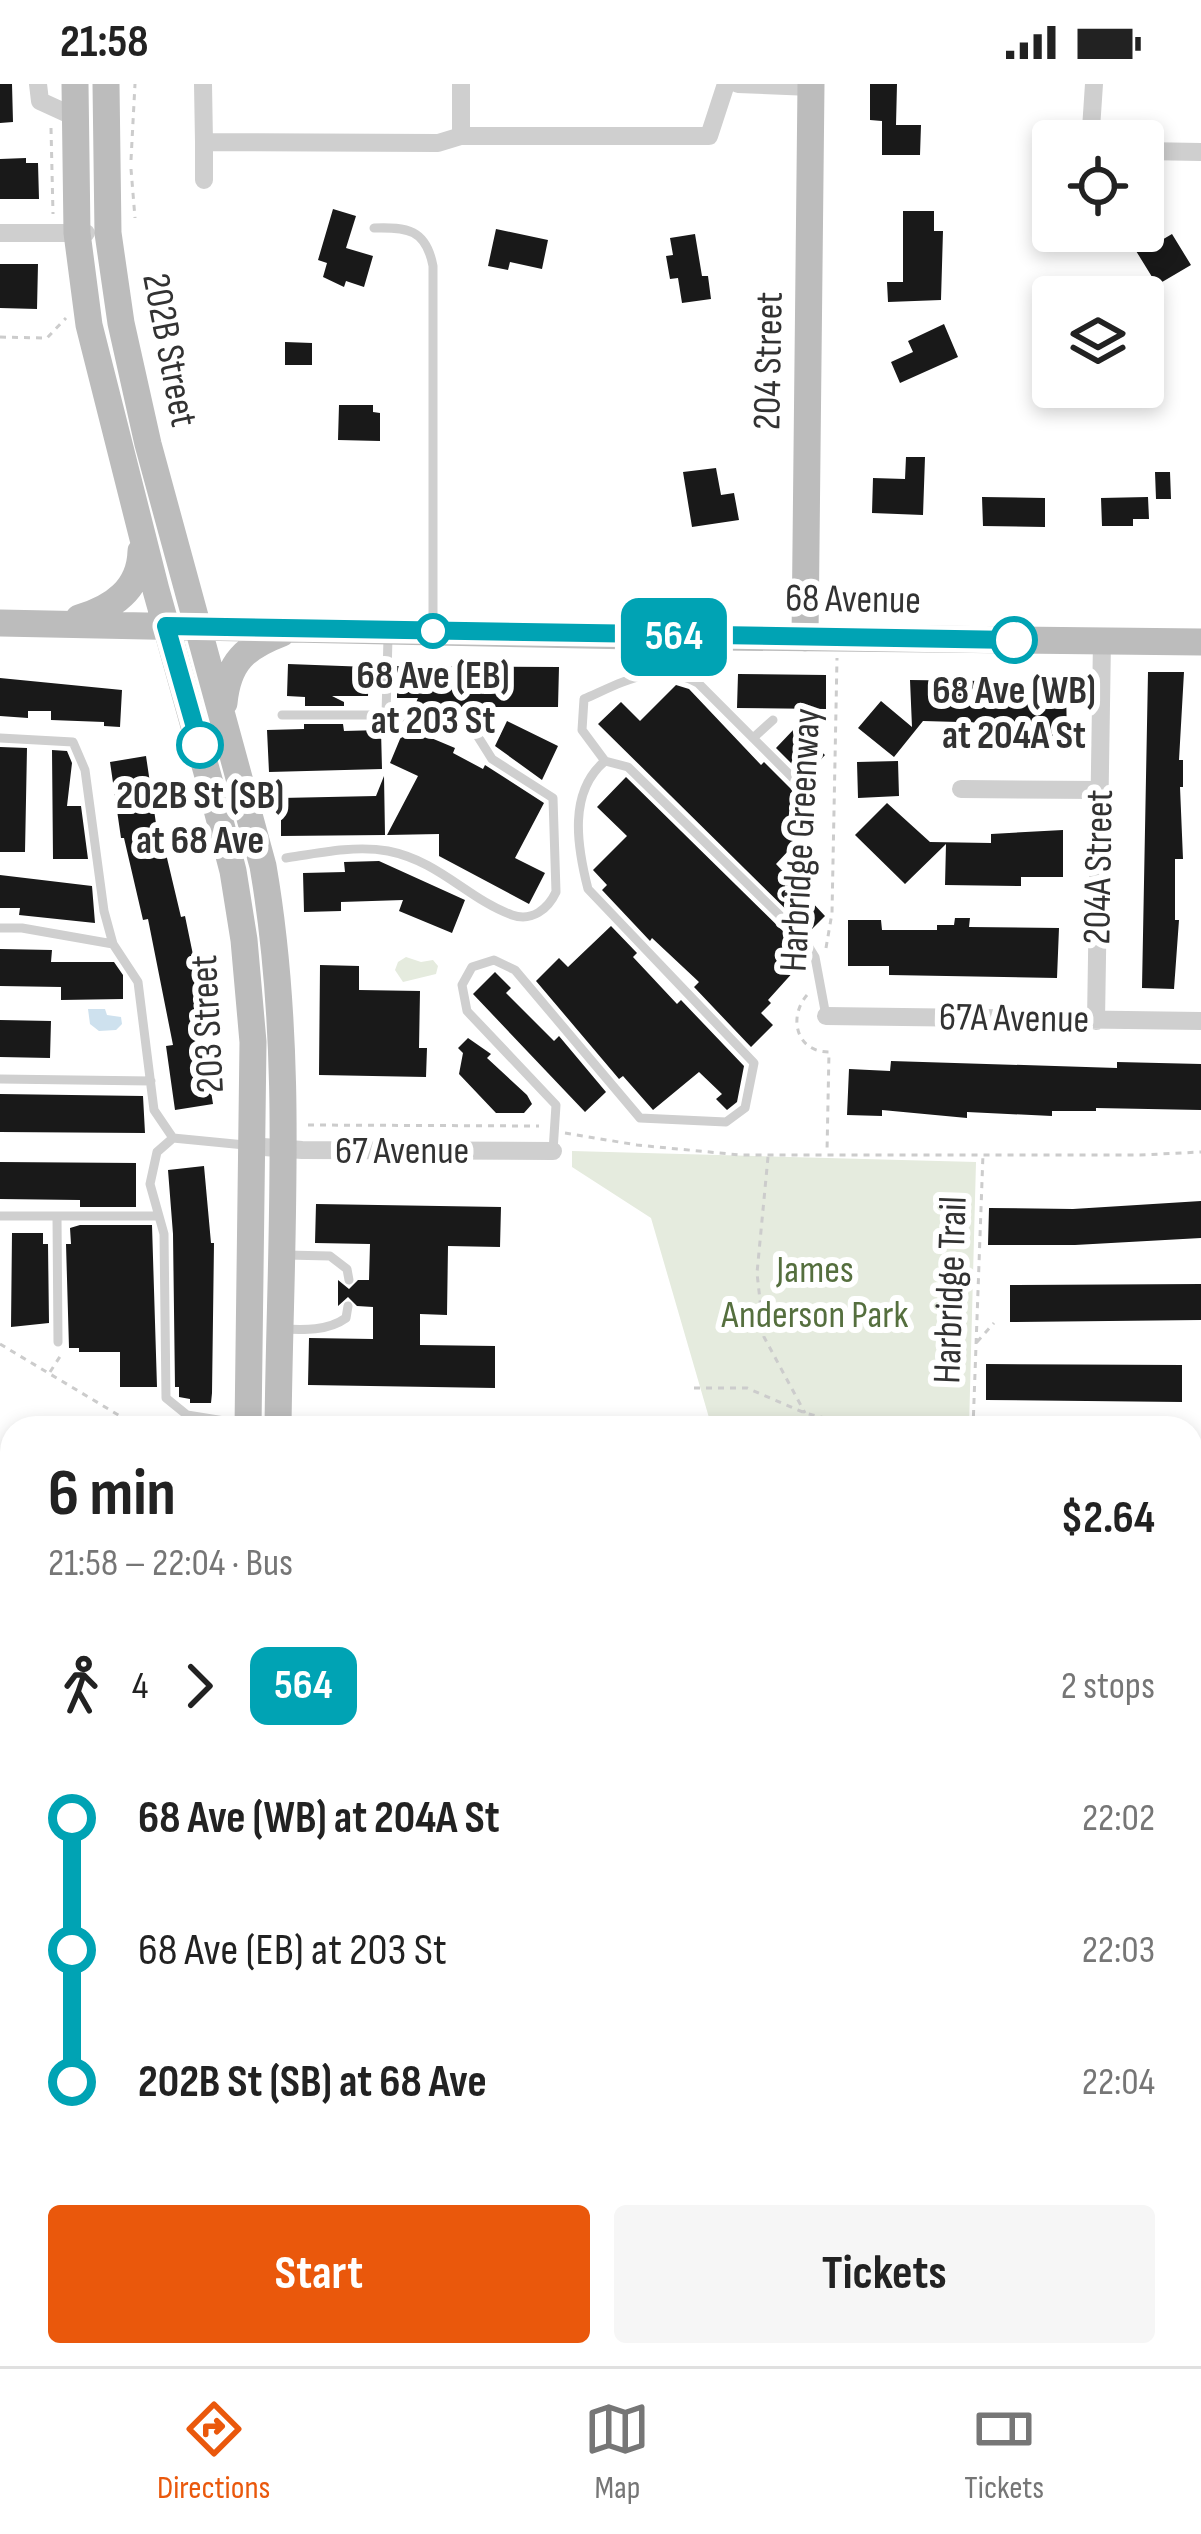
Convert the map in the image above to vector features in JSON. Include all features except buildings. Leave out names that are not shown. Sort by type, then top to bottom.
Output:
[{"type":"main road","name":"202B Street","points":[[75,84],[62,112],[66,225],[166,626]]},
{"type":"main road","name":"202B Street","points":[[106,84],[108,232],[129,364],[197,626]]},
{"type":"main road","name":"204 Street","points":[[806,638],[811,85]]},
{"type":"main road","points":[[45,624],[84,617],[108,607],[127,591],[136,581],[141,558],[138,522]]},
{"type":"main road","name":"68 Avenue","points":[[0,623],[1201,642]]},
{"type":"main road","name":"203 Street","points":[[166,626],[214,794],[240,917],[253,1042],[252,1416]]},
{"type":"main road","name":"203 Street","points":[[197,626],[263,866],[275,937],[283,1041],[278,1416]]},
{"type":"main road","points":[[223,713],[236,658],[255,643],[295,628]]},
{"type":"street","name":"202B Street","points":[[38,84],[40,100],[62,112]]},
{"type":"street","points":[[203,84],[204,181]]},
{"type":"street","points":[[460,136],[461,84]]},
{"type":"street","points":[[204,142],[438,143],[460,136],[709,136],[726,84]]},
{"type":"street","points":[[738,84],[811,85]]},
{"type":"street","points":[[1092,120],[1094,84]]},
{"type":"street","points":[[1164,151],[1201,152]]},
{"type":"street","points":[[0,232],[66,225],[108,232]]},
{"type":"street","name":"204A Street","points":[[1096,1021],[1102,641]]},
{"type":"street","points":[[961,789],[1100,790]]},
{"type":"street","name":"67A Avenue","points":[[826,1016],[1201,1021]]},
{"type":"street","name":"67 Avenue","points":[[250,1146],[553,1151]]},
{"type":"lane","points":[[374,228],[409,227],[421,235],[433,266],[433,631]]},
{"type":"lane","points":[[386,715],[388,629]]},
{"type":"lane","points":[[634,636],[640,674]]},
{"type":"lane","points":[[810,795],[698,682],[675,671],[640,674],[584,699],[582,730],[604,761],[628,767],[804,939],[815,957],[826,1016]]},
{"type":"lane","points":[[282,715],[386,715],[470,724],[492,759],[553,798],[556,892],[550,904],[528,916],[513,916],[431,866],[386,851],[334,850],[286,858]]},
{"type":"lane","points":[[753,738],[773,720]]},
{"type":"lane","points":[[0,738],[73,742],[86,770],[104,910],[113,944],[138,982],[154,1110],[173,1138]]},
{"type":"lane","points":[[553,1151],[556,1105],[466,1011],[462,985],[472,968],[494,960],[515,970],[640,1118],[726,1122],[746,1108],[754,1063],[588,889],[580,857],[580,797],[587,776],[604,761]]},
{"type":"lane","points":[[0,928],[113,944]]},
{"type":"lane","points":[[0,1079],[151,1081]]},
{"type":"lane","points":[[192,1416],[166,1397],[164,1234],[150,1184],[158,1152],[173,1138],[250,1146]]},
{"type":"lane","points":[[0,1216],[156,1216]]},
{"type":"lane","points":[[57,1217],[58,1342]]},
{"type":"lane","points":[[280,1256],[330,1256],[347,1269],[349,1280]]},
{"type":"lane","points":[[279,1329],[339,1324],[348,1306]]},
{"type":"path","points":[[135,84],[130,164],[135,218]]},
{"type":"path","points":[[62,112],[66,225]]},
{"type":"path","points":[[0,337],[47,338],[68,317]]},
{"type":"path","name":"Harbridge Greenway","points":[[826,960],[832,913],[838,638]]},
{"type":"path","name":"Harbridge Greenway","points":[[822,989],[802,998],[795,1018],[797,1034],[810,1048],[829,1052],[826,1154]]},
{"type":"path","points":[[306,1125],[538,1126],[637,1145],[768,1154],[1201,1151]]},
{"type":"path","name":"Harbridge Trail","points":[[976,1416],[983,1153]]},
{"type":"path","points":[[768,1154],[758,1273],[764,1337],[806,1413]]},
{"type":"path","points":[[976,1344],[994,1323]]},
{"type":"path","points":[[49,1373],[62,1353],[58,1342]]},
{"type":"path","points":[[0,1344],[120,1416]]},
{"type":"path","points":[[694,1388],[747,1388],[824,1416]]},
{"type":"green space","points":[[406,957],[433,960],[438,966],[436,974],[403,982],[395,970]]},
{"type":"green space","name":"James Anderson Park","points":[[572,1151],[976,1162],[969,1416],[709,1416],[651,1218],[572,1167]]},
{"type":"water","points":[[88,1009],[105,1009],[107,1015],[121,1017],[122,1024],[116,1030],[99,1031],[90,1024]]},
{"type":"bus line","name":"564","points":[[200,745],[166,626],[1014,640]]},
{"type":"place","name":"68 Ave (EB) at 203 St","points":[[433,631]]},
{"type":"place","name":"68 Ave (WB) at 204A St","points":[[1014,640]]},
{"type":"place","name":"202B St (SB) at 68 Ave","points":[[200,745]]}]
